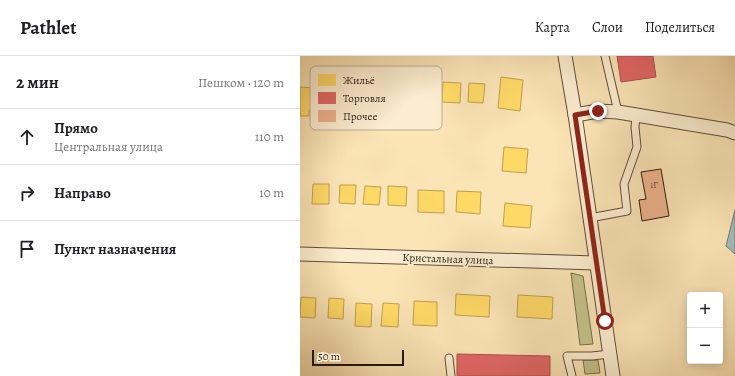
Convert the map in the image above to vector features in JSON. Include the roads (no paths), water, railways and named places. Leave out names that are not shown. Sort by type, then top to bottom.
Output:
[{"type":"street","points":[[565,56],[613,376]]},
{"type":"street","points":[[575,115],[598,111],[618,112],[727,130],[735,133]]},
{"type":"street","name":"Кристальная улица","points":[[300,254],[596,263]]},
{"type":"lane","points":[[605,56],[618,112]]},
{"type":"lane","points":[[590,218],[627,211],[624,184],[637,147],[635,127],[636,116]]},
{"type":"lane","points":[[572,376],[567,356],[610,354]]},
{"type":"lane","points":[[449,358],[450,376]]},
{"type":"water","points":[[735,210],[735,254],[726,246]]}]
